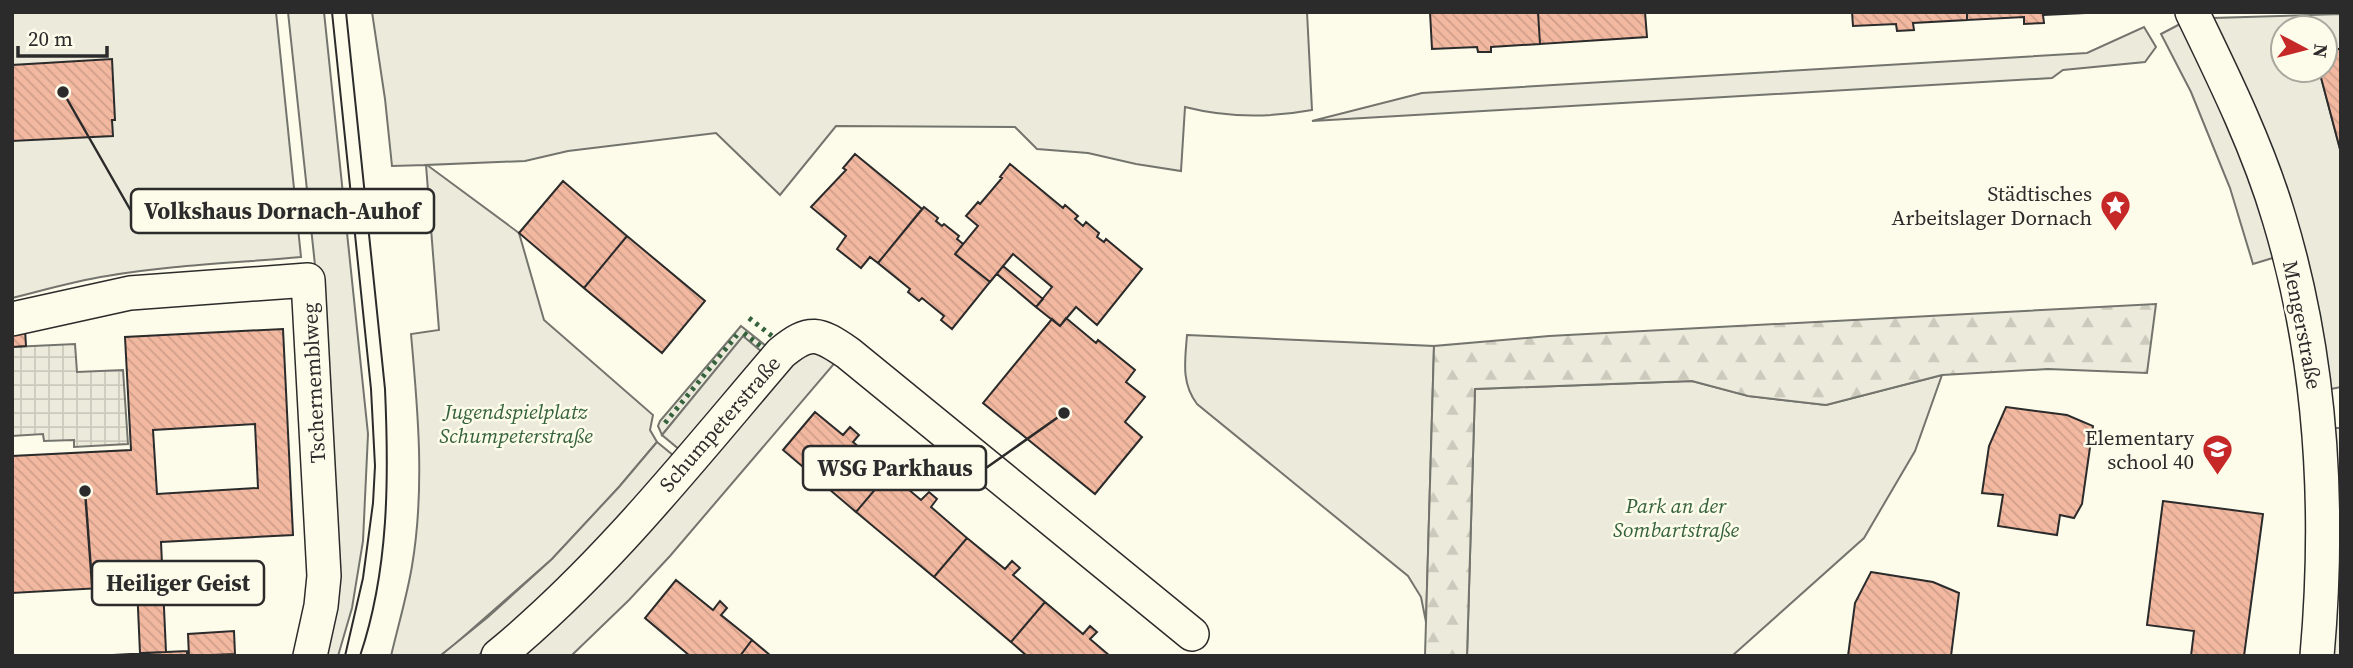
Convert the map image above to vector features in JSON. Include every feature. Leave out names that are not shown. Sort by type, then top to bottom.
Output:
[{"type":"street","name":"Mengerstraße","points":[[2192,12],[2248,135],[2279,216],[2299,291],[2316,398],[2322,462],[2323,568],[2317,656]]},
{"type":"street","name":"Tschernemblweg","points":[[12,319],[130,293],[308,281],[324,576],[321,606],[310,656]]},
{"type":"street","name":"Schumpeterstraße","points":[[498,656],[614,548],[781,353],[797,340],[811,335],[826,338],[848,353],[1192,634]]},
{"type":"green space","points":[[12,12],[276,12],[301,257],[131,272],[83,280],[12,298]]},
{"type":"green space","points":[[288,12],[324,12],[368,434],[363,541],[352,608],[338,656],[319,656],[315,265]]},
{"type":"green space","name":"Jugendspielplatz Schumpeterstraße","points":[[372,12],[1307,12],[1312,110],[1248,116],[1185,107],[1181,171],[1088,153],[1037,149],[1015,127],[836,126],[780,195],[716,133],[568,151],[525,161],[427,165],[519,233],[544,320],[653,415],[650,430],[657,442],[552,559],[454,645],[440,656],[391,656],[410,577],[418,508],[418,421],[411,334],[439,330],[426,165],[392,166]]},
{"type":"green space","points":[[2341,14],[2341,49],[2339,49]]},
{"type":"green space","points":[[2269,16],[2269,84],[2323,84],[2341,153],[2341,387],[2326,390],[2213,18]]},
{"type":"green space","points":[[2144,27],[2156,47],[2145,62],[2063,70],[2052,78],[1312,121],[1422,93],[2087,53]]},
{"type":"green space","points":[[2156,304],[2147,373],[2048,369],[1942,375],[1826,405],[1748,396],[1692,381],[1475,389],[1467,656],[1425,656],[1434,346],[1549,336]]},
{"type":"green space","points":[[741,326],[766,346],[762,352],[743,337],[662,435],[658,426],[660,421]]},
{"type":"green space","points":[[1187,335],[1434,346],[1426,622],[1421,597],[1408,576],[1197,404],[1186,380]]},
{"type":"green space","name":"Park an der Sombartstraße","points":[[1942,375],[1915,451],[1864,538],[1732,656],[1467,656],[1475,389],[1692,381],[1749,396],[1826,405]]},
{"type":"green space","points":[[2331,428],[2341,428],[2341,656],[2332,656]]},
{"type":"shaded area","points":[[2182,23],[2242,155],[2276,257],[2253,264],[2230,188],[2191,92],[2161,34]]},
{"type":"shaded area","points":[[743,336],[762,352],[680,450],[662,435]]},
{"type":"shaded area","points":[[75,344],[77,372],[123,370],[128,444],[74,447],[74,440],[44,441],[43,434],[12,436],[12,347]]},
{"type":"shaded area","points":[[804,351],[839,358],[670,556],[629,600],[571,656],[519,656]]},
{"type":"shaded area","points":[[657,442],[674,456],[605,538],[478,656],[440,656],[552,559]]},
{"type":"building","points":[[1430,12],[1538,12],[1540,44],[1491,47],[1491,52],[1478,52],[1477,47],[1432,49]]},
{"type":"building","points":[[1538,12],[1645,12],[1647,37],[1540,44]]},
{"type":"building","points":[[1852,12],[1967,12],[1967,20],[1913,23],[1914,30],[1897,31],[1896,24],[1853,26]]},
{"type":"building","points":[[1967,12],[2085,13],[2043,15],[2044,23],[2024,24],[2024,17],[1967,20]]},
{"type":"building","points":[[2339,49],[2341,49],[2341,153],[2323,84],[2339,84]]},
{"type":"building","points":[[112,59],[115,120],[112,120],[113,136],[12,141],[12,65]]},
{"type":"building","points":[[855,154],[922,209],[878,263],[870,257],[861,268],[837,249],[846,236],[811,207],[846,170],[843,168]]},
{"type":"building","points":[[1010,164],[1063,208],[1065,205],[1078,216],[1075,219],[1083,226],[1086,222],[1099,233],[1097,237],[1104,242],[1106,239],[1142,269],[1097,325],[1076,307],[1060,326],[1036,307],[1052,287],[1013,254],[990,282],[955,254],[978,226],[966,216],[1002,178],[1000,177]]},
{"type":"building","points":[[563,181],[627,236],[584,288],[519,233]]},
{"type":"building","points":[[924,207],[938,218],[936,221],[942,226],[944,224],[959,236],[957,239],[963,244],[955,254],[990,282],[952,329],[941,320],[944,316],[922,298],[919,301],[908,292],[910,289],[878,263]]},
{"type":"building","points":[[627,236],[705,301],[662,353],[584,288]]},
{"type":"building","points":[[1003,266],[1043,299],[1036,307],[997,274]]},
{"type":"building","points":[[1066,318],[1135,370],[1126,382],[1145,397],[1125,422],[1142,437],[1095,494],[983,403],[1052,319],[1060,326]]},
{"type":"building","points":[[12,329],[25,329],[26,346],[12,347]]},
{"type":"building","points":[[283,329],[293,535],[161,542],[166,652],[140,653],[137,586],[12,593],[12,456],[131,450],[125,337]],"holes":[[[255,424],[258,488],[157,494],[153,430]]]},
{"type":"building","points":[[2006,407],[2067,415],[2093,426],[2082,504],[2074,518],[2060,515],[2057,535],[1998,526],[2003,495],[1982,493],[1989,446]]},
{"type":"building","points":[[815,412],[843,435],[850,427],[859,435],[853,442],[889,473],[856,512],[783,450]]},
{"type":"building","points":[[889,473],[921,500],[929,492],[937,499],[931,507],[967,538],[934,577],[856,512]]},
{"type":"building","points":[[2163,501],[2263,514],[2244,656],[2191,656],[2194,631],[2147,625]]},
{"type":"building","points":[[967,538],[1005,569],[1012,561],[1020,568],[1013,575],[1045,602],[1011,642],[934,577]]},
{"type":"building","points":[[1871,572],[1933,582],[1959,593],[1951,656],[1848,656],[1855,603]]},
{"type":"building","points":[[676,580],[713,610],[720,601],[727,608],[721,615],[752,640],[740,656],[690,656],[645,618]]},
{"type":"building","points":[[1045,602],[1083,634],[1090,626],[1097,632],[1090,639],[1110,656],[1027,656],[1011,642]]},
{"type":"building","points":[[234,631],[235,654],[189,656],[188,634]]},
{"type":"building","points":[[752,640],[771,656],[740,656]]},
{"type":"building","points":[[187,651],[187,656],[95,656],[166,652]]},
{"type":"tram line","points":[[332,12],[371,389],[375,466],[363,578],[345,656]]},
{"type":"tram line","points":[[346,12],[385,389],[386,422],[382,557],[370,623],[360,656]]},
{"type":"hedge","points":[[749,318],[772,336]]},
{"type":"hedge","points":[[744,333],[763,348]]},
{"type":"hedge","points":[[665,423],[737,335]]},
{"type":"place","name":"Volkshaus Dornach-Auhof","points":[[63,92]]},
{"type":"place","name":"Städtisches Arbeitslager Dornach","points":[[2115,233]]},
{"type":"place","name":"WSG Parkhaus","points":[[1064,413]]},
{"type":"place","name":"Elementary school 40","points":[[2217,477]]},
{"type":"place","name":"Heiliger Geist","points":[[85,491]]}]
